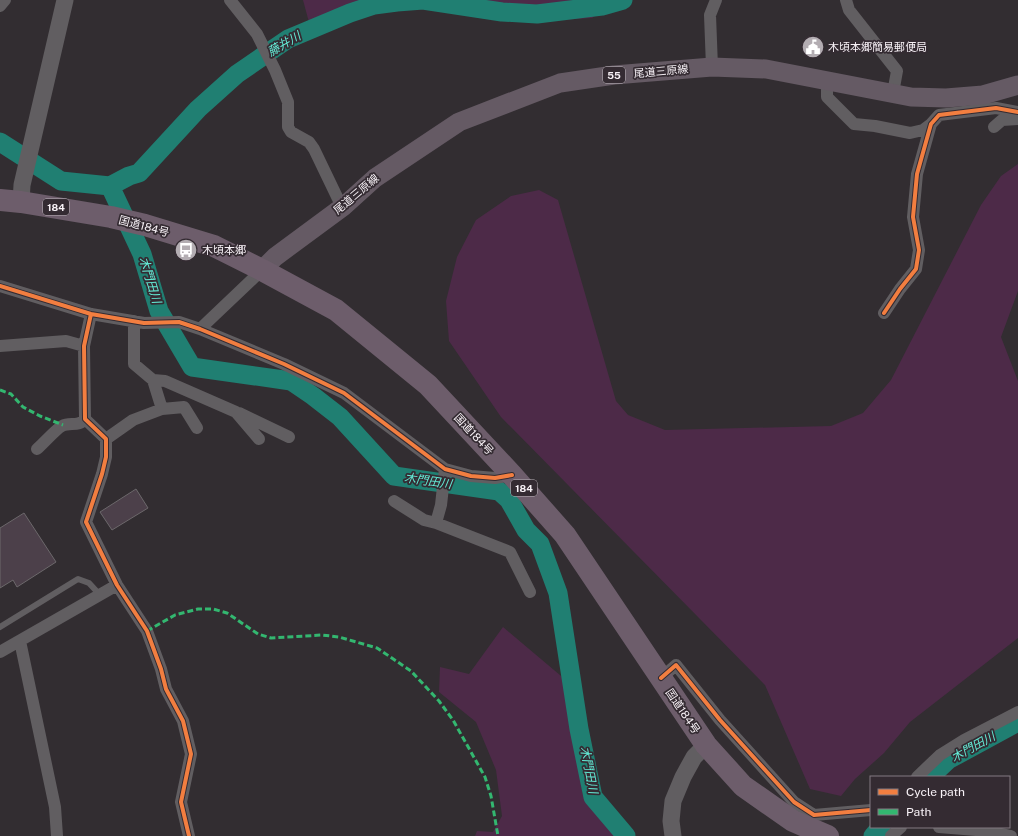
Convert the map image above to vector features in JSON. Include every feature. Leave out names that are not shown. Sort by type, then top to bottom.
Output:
[{"type":"highway","name":"国道184号","points":[[14,196],[145,225],[214,246],[336,310],[428,385],[512,475],[565,535],[706,745],[744,786],[793,821],[828,836]]},
{"type":"main road","name":"尾道三原線","points":[[262,270],[275,257],[344,206],[375,178],[459,122],[560,83],[614,75],[712,67],[766,69],[911,97],[946,98],[983,95],[1018,85]]},
{"type":"street","points":[[0,6],[5,0]]},
{"type":"street","points":[[14,196],[46,86],[66,0]]},
{"type":"street","points":[[230,0],[257,34],[275,70],[288,102],[288,127],[291,132],[309,142],[314,149],[339,201],[344,206]]},
{"type":"street","points":[[712,67],[710,15],[716,0]]},
{"type":"street","points":[[846,0],[849,10],[896,71],[893,94]]},
{"type":"street","points":[[827,80],[827,97],[854,124],[875,126],[910,133],[923,130],[931,124],[939,114],[996,108],[1018,112]]},
{"type":"street","points":[[994,127],[1002,120],[1018,119]]},
{"type":"street","points":[[884,313],[916,269],[919,250],[913,217],[917,174],[931,124]]},
{"type":"street","points":[[200,329],[262,270]]},
{"type":"street","points":[[0,286],[91,314],[156,324],[179,322],[200,329],[284,364],[344,393],[444,469],[471,476],[495,478],[512,475]]},
{"type":"street","points":[[91,314],[84,346],[86,419],[106,439],[106,457],[86,522],[117,584],[147,631],[161,669],[166,689],[183,721],[191,754],[188,775],[181,802],[189,836]]},
{"type":"street","points":[[134,321],[134,364],[153,380],[162,409]]},
{"type":"street","points":[[0,346],[66,341],[84,346]]},
{"type":"street","points":[[153,380],[166,381],[289,437]]},
{"type":"street","points":[[106,439],[133,420],[162,409],[184,406],[197,428]]},
{"type":"street","points":[[236,412],[259,439]]},
{"type":"street","points":[[37,449],[63,425],[76,424],[86,419]]},
{"type":"street","points":[[436,523],[441,505],[444,469]]},
{"type":"street","points":[[394,501],[424,520],[436,523],[510,552],[530,592]]},
{"type":"street","points":[[0,652],[117,584]]},
{"type":"street","points":[[20,641],[55,807],[57,836]]},
{"type":"street","points":[[661,678],[676,665],[720,720],[794,802],[801,807],[814,815],[870,810]]},
{"type":"street","points":[[918,776],[940,755],[964,740],[1018,712]]},
{"type":"street","points":[[673,836],[671,821],[673,801],[683,777],[694,757],[706,745]]},
{"type":"street","points":[[891,836],[900,828]]},
{"type":"street","points":[[951,828],[988,831],[1011,836]]},
{"type":"lane","points":[[0,627],[78,579],[89,582],[100,595]]},
{"type":"shaded area","points":[[303,0],[367,0],[310,26]]},
{"type":"shaded area","points":[[367,0],[618,0],[592,18],[527,22],[429,7]]},
{"type":"shaded area","points":[[1018,164],[1018,291],[1001,337],[1018,381],[1018,638],[910,722],[884,753],[855,779],[841,796],[810,789],[765,685],[501,417],[449,341],[446,301],[457,257],[476,220],[511,196],[539,190],[558,200],[616,401],[628,415],[665,430],[831,426],[863,413],[891,380],[981,205],[1001,176]]},
{"type":"shaded area","points":[[503,627],[567,681],[583,795],[616,836],[475,836],[477,831],[493,832],[502,816],[496,770],[476,722],[439,692],[440,667],[469,674]]},
{"type":"building","points":[[136,489],[148,508],[112,530],[100,512]]},
{"type":"building","points":[[24,513],[56,562],[17,587],[13,580],[0,588],[0,528]]},
{"type":"waterway","name":"藤井川","points":[[0,142],[61,181],[110,186],[129,176],[139,173],[198,109],[237,74],[288,39],[350,13],[374,5],[423,0],[502,12],[537,14],[602,6],[623,0]]},
{"type":"waterway","name":"木門田川","points":[[110,186],[142,254],[159,311],[192,367],[291,381],[340,417],[394,476],[499,491],[509,500],[526,530],[540,544],[558,593],[579,729],[593,797],[626,836]]},
{"type":"waterway","name":"木門田川","points":[[931,776],[948,760],[1018,722]]},
{"type":"waterway","name":"木門田川","points":[[873,836],[880,828]]},
{"type":"marked path","points":[[0,390],[11,394],[23,407],[40,416],[63,425]]},
{"type":"marked path","points":[[147,631],[175,615],[198,609],[213,609],[227,613],[258,634],[271,638],[322,635],[339,637],[377,648],[411,671],[439,701],[453,720],[485,777],[491,796],[498,836]]},
{"type":"cycle path","points":[[884,313],[916,269],[919,250],[913,217],[917,174],[931,124],[939,115],[996,108],[1018,112]]},
{"type":"cycle path","points":[[0,286],[91,314],[144,323],[179,322],[200,329],[284,364],[344,393],[445,469],[471,476],[495,478],[512,475]]},
{"type":"cycle path","points":[[91,314],[84,346],[85,419],[106,439],[106,457],[86,522],[117,585],[147,631],[161,669],[166,689],[183,721],[191,754],[181,802],[189,836]]},
{"type":"cycle path","points":[[661,678],[676,665],[720,720],[794,802],[814,815],[870,810]]},
{"type":"place","name":"木頃本郷簡易郵便局","points":[[813,47]]},
{"type":"place","name":"木頃本郷","points":[[186,250]]}]
